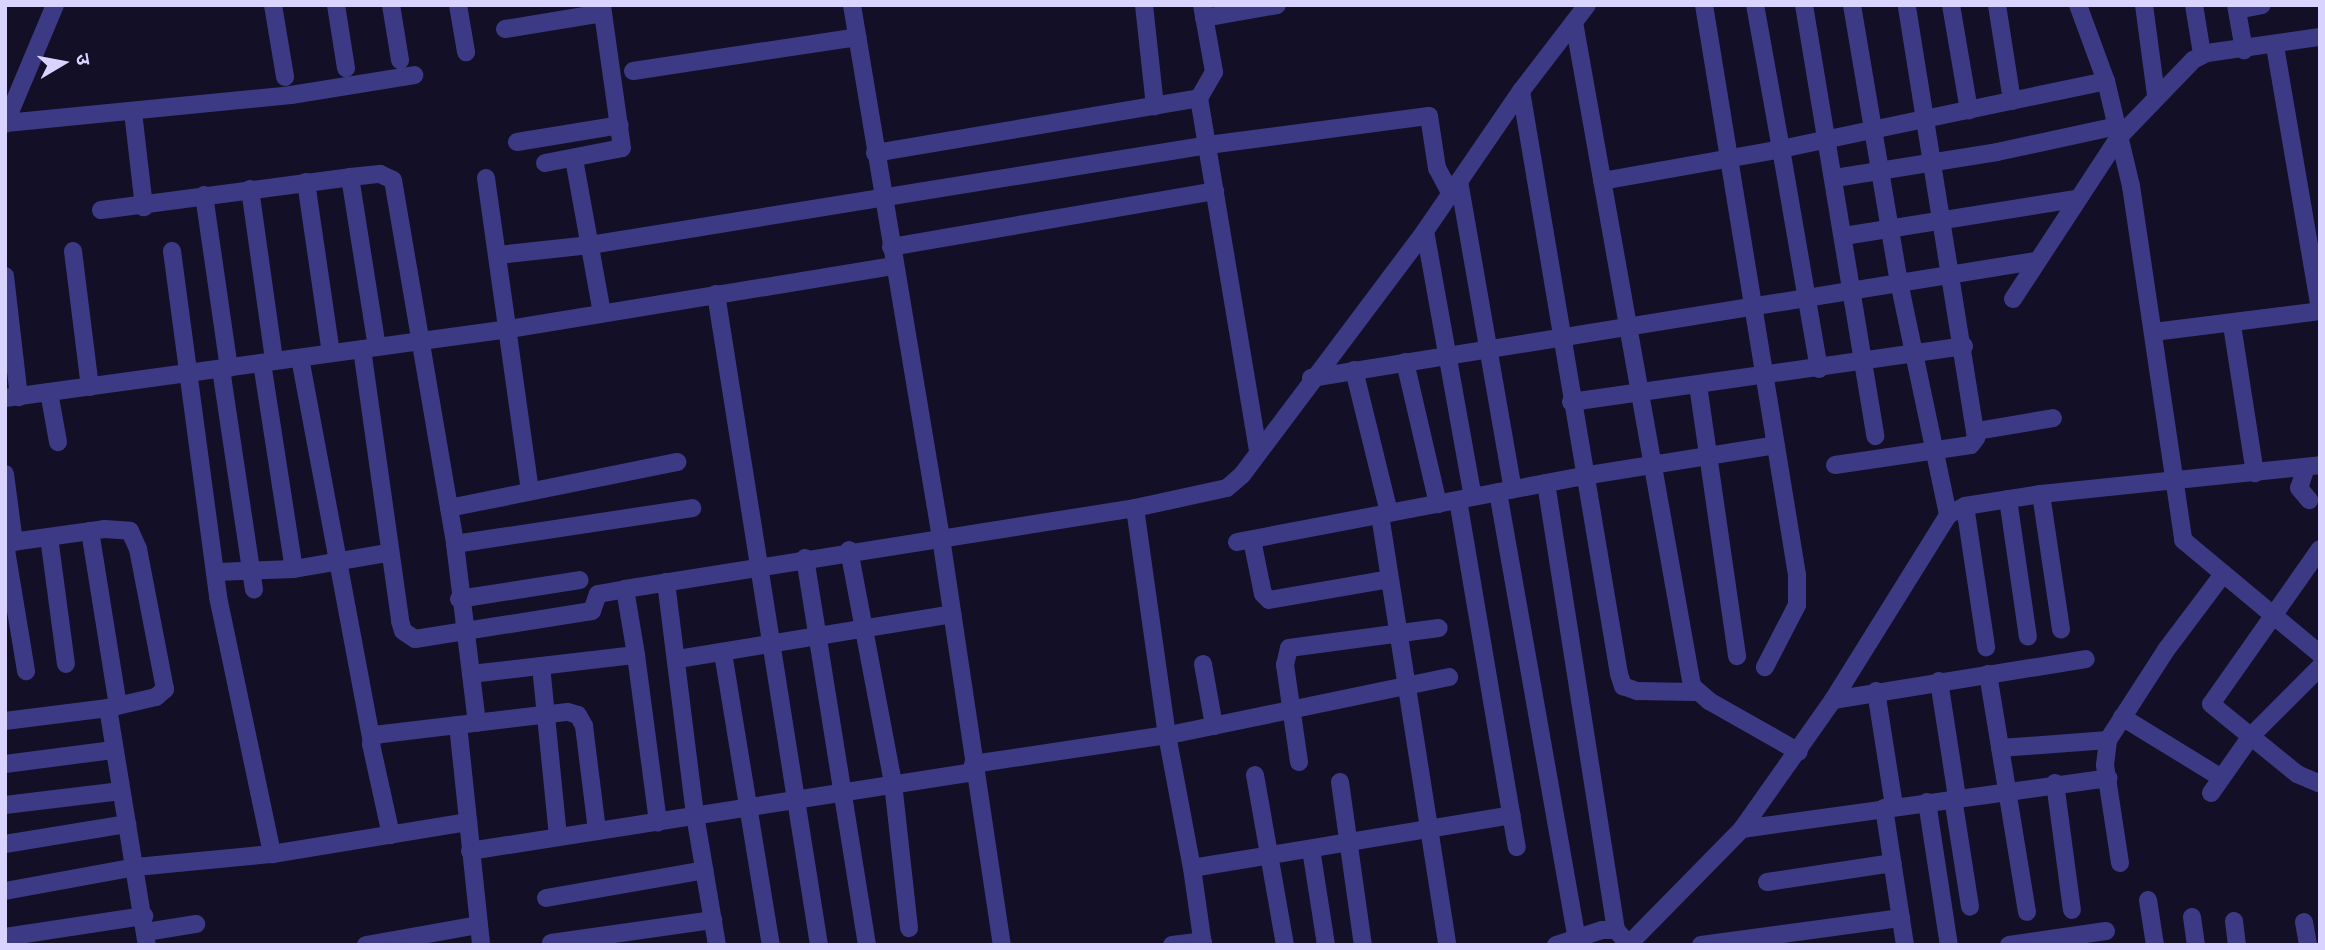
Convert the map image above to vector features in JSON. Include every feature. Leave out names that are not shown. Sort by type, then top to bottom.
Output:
[{"type":"street","points":[[55,5],[6,123],[291,95],[414,75]]},
{"type":"street","points":[[273,5],[285,78]]},
{"type":"street","points":[[336,5],[346,68]]},
{"type":"street","points":[[391,5],[400,60]]},
{"type":"street","points":[[458,5],[466,52]]},
{"type":"street","points":[[852,5],[941,538],[973,768],[1002,945]]},
{"type":"street","points":[[1143,5],[1155,106]]},
{"type":"street","points":[[1258,451],[1199,98],[1214,72],[1203,11],[1277,5]]},
{"type":"street","points":[[350,177],[388,553],[402,631],[415,639],[592,611],[598,594],[804,558],[1135,508],[1227,488],[1425,231],[1521,91],[1587,5]]},
{"type":"street","points":[[1704,5],[1798,594],[1791,624],[1765,667]]},
{"type":"street","points":[[1755,5],[1819,369]]},
{"type":"street","points":[[1804,5],[1829,139],[1875,436]]},
{"type":"street","points":[[1852,5],[1899,282],[1937,450],[1948,514]]},
{"type":"street","points":[[1835,465],[1971,445],[1977,431],[1952,275],[1939,219],[1908,5]]},
{"type":"street","points":[[1951,5],[1969,110]]},
{"type":"street","points":[[1997,5],[2011,101]]},
{"type":"street","points":[[2078,5],[2106,81],[2118,131],[2154,332],[2171,478],[2183,540],[2320,654]]},
{"type":"street","points":[[2144,5],[2156,94]]},
{"type":"street","points":[[2194,5],[2202,54]]},
{"type":"street","points":[[2244,50],[2237,8],[2262,5]]},
{"type":"street","points":[[505,29],[603,9],[624,144],[620,150],[545,163]]},
{"type":"street","points":[[1574,22],[1651,465],[1696,692]]},
{"type":"street","points":[[633,71],[857,37]]},
{"type":"street","points":[[2013,299],[2118,131],[2202,54],[2275,46],[2320,37]]},
{"type":"street","points":[[2154,332],[2232,325],[2320,310],[2275,46]]},
{"type":"street","points":[[1602,181],[1781,149],[2106,81]]},
{"type":"street","points":[[1521,91],[1583,476],[1623,686],[1637,691],[1696,692],[1799,752]]},
{"type":"street","points":[[875,153],[1199,98]]},
{"type":"street","points":[[133,112],[144,207]]},
{"type":"street","points":[[498,255],[590,245],[883,200],[1208,145],[1429,116],[1437,168],[1455,187],[1492,348],[1506,491],[1576,935]]},
{"type":"street","points":[[517,142],[620,125]]},
{"type":"street","points":[[1835,178],[2118,131]]},
{"type":"street","points":[[574,159],[602,313]]},
{"type":"street","points":[[101,210],[144,207],[204,195],[350,177],[380,174],[393,180],[455,544],[463,631],[477,723]]},
{"type":"street","points":[[486,178],[530,491]]},
{"type":"street","points":[[306,183],[331,354]]},
{"type":"street","points":[[250,189],[294,569]]},
{"type":"street","points":[[891,247],[1215,191]]},
{"type":"street","points":[[204,195],[249,570],[254,590]]},
{"type":"street","points":[[1844,236],[2076,198]]},
{"type":"street","points":[[1425,231],[1449,355],[1465,499],[1517,847]]},
{"type":"street","points":[[73,251],[90,387]]},
{"type":"street","points":[[172,251],[215,572],[272,854]]},
{"type":"street","points":[[1311,378],[2035,261]]},
{"type":"street","points":[[5,276],[12,398],[509,329],[894,266]]},
{"type":"street","points":[[716,294],[819,945]]},
{"type":"street","points":[[2232,325],[2255,473]]},
{"type":"street","points":[[1571,402],[1914,356],[1964,346]]},
{"type":"street","points":[[300,358],[391,835]]},
{"type":"street","points":[[1405,362],[1438,504]]},
{"type":"street","points":[[1354,370],[1385,514],[1389,579],[1407,684],[1426,830],[1447,945]]},
{"type":"street","points":[[1698,385],[1737,656]]},
{"type":"street","points":[[49,393],[58,442]]},
{"type":"street","points":[[1977,431],[2053,418]]},
{"type":"street","points":[[1389,579],[1269,600],[1263,594],[1245,541],[1583,476],[1776,445]]},
{"type":"street","points":[[449,508],[677,462]]},
{"type":"street","points":[[1556,945],[1576,935],[1624,940],[1742,830],[1833,700],[1948,514],[1965,506],[2041,494],[2171,478],[2313,466]]},
{"type":"street","points":[[2309,500],[2299,488],[2313,466]]},
{"type":"street","points":[[5,474],[8,543],[26,671]]},
{"type":"street","points":[[1546,483],[1624,940]]},
{"type":"street","points":[[2041,494],[2061,630]]},
{"type":"street","points":[[2008,499],[2028,637]]},
{"type":"street","points":[[1965,506],[1986,647]]},
{"type":"street","points":[[455,544],[692,508]]},
{"type":"street","points":[[1135,508],[1167,735],[1203,943],[1171,945]]},
{"type":"street","points":[[5,722],[113,707],[162,695],[165,689],[158,642],[134,535],[124,528],[8,543]]},
{"type":"street","points":[[90,531],[113,707],[113,750],[146,931]]},
{"type":"street","points":[[49,537],[66,664]]},
{"type":"street","points":[[2320,549],[2211,704],[2297,774],[2320,783]]},
{"type":"street","points":[[849,551],[893,783],[909,928]]},
{"type":"street","points":[[215,572],[294,569],[388,553]]},
{"type":"street","points":[[804,558],[867,945]]},
{"type":"street","points":[[2120,863],[2108,778],[2108,740],[2223,575]]},
{"type":"street","points":[[460,599],[580,580]]},
{"type":"street","points":[[666,582],[678,659],[695,815],[718,945]]},
{"type":"street","points":[[625,589],[658,823]]},
{"type":"street","points":[[678,659],[863,631],[952,614]]},
{"type":"street","points":[[1299,762],[1285,665],[1289,648],[1399,631],[1439,628]]},
{"type":"street","points":[[723,653],[751,805],[771,945]]},
{"type":"street","points":[[471,674],[636,655]]},
{"type":"street","points":[[1833,700],[2086,659]]},
{"type":"street","points":[[1203,664],[1213,726]]},
{"type":"street","points":[[541,666],[558,837]]},
{"type":"street","points":[[2122,717],[2215,785],[2251,736],[2320,667]]},
{"type":"street","points":[[1988,674],[2027,912]]},
{"type":"street","points":[[470,851],[658,823],[1167,735],[1449,677]]},
{"type":"street","points":[[1939,681],[1970,907]]},
{"type":"street","points":[[1876,691],[1893,863],[1905,945]]},
{"type":"street","points":[[371,738],[544,714],[575,713],[581,719],[597,831]]},
{"type":"street","points":[[458,726],[481,945]]},
{"type":"street","points":[[2000,748],[2108,740]]},
{"type":"street","points":[[5,764],[113,750]]},
{"type":"street","points":[[1255,775],[1285,945]]},
{"type":"street","points":[[1742,830],[2054,783],[2108,778]]},
{"type":"street","points":[[1340,782],[1363,945]]},
{"type":"street","points":[[2054,783],[2072,910]]},
{"type":"street","points":[[5,805],[121,791]]},
{"type":"street","points":[[1927,802],[1949,945]]},
{"type":"street","points":[[1192,868],[1512,816]]},
{"type":"street","points":[[5,891],[136,867],[272,854],[468,822]]},
{"type":"street","points":[[5,844],[127,824]]},
{"type":"street","points":[[1311,849],[1326,945]]},
{"type":"street","points":[[1767,882],[1893,863]]},
{"type":"street","points":[[546,898],[705,870]]},
{"type":"street","points":[[2148,900],[2155,945]]},
{"type":"street","points":[[2192,917],[2196,945]]},
{"type":"street","points":[[1701,945],[1901,918]]},
{"type":"street","points":[[551,943],[713,920]]},
{"type":"street","points":[[2234,921],[2238,945]]},
{"type":"street","points":[[2304,922],[2308,945]]},
{"type":"street","points":[[5,937],[146,931],[196,923]]},
{"type":"street","points":[[366,945],[478,925]]},
{"type":"street","points":[[2009,945],[2106,931]]}]
